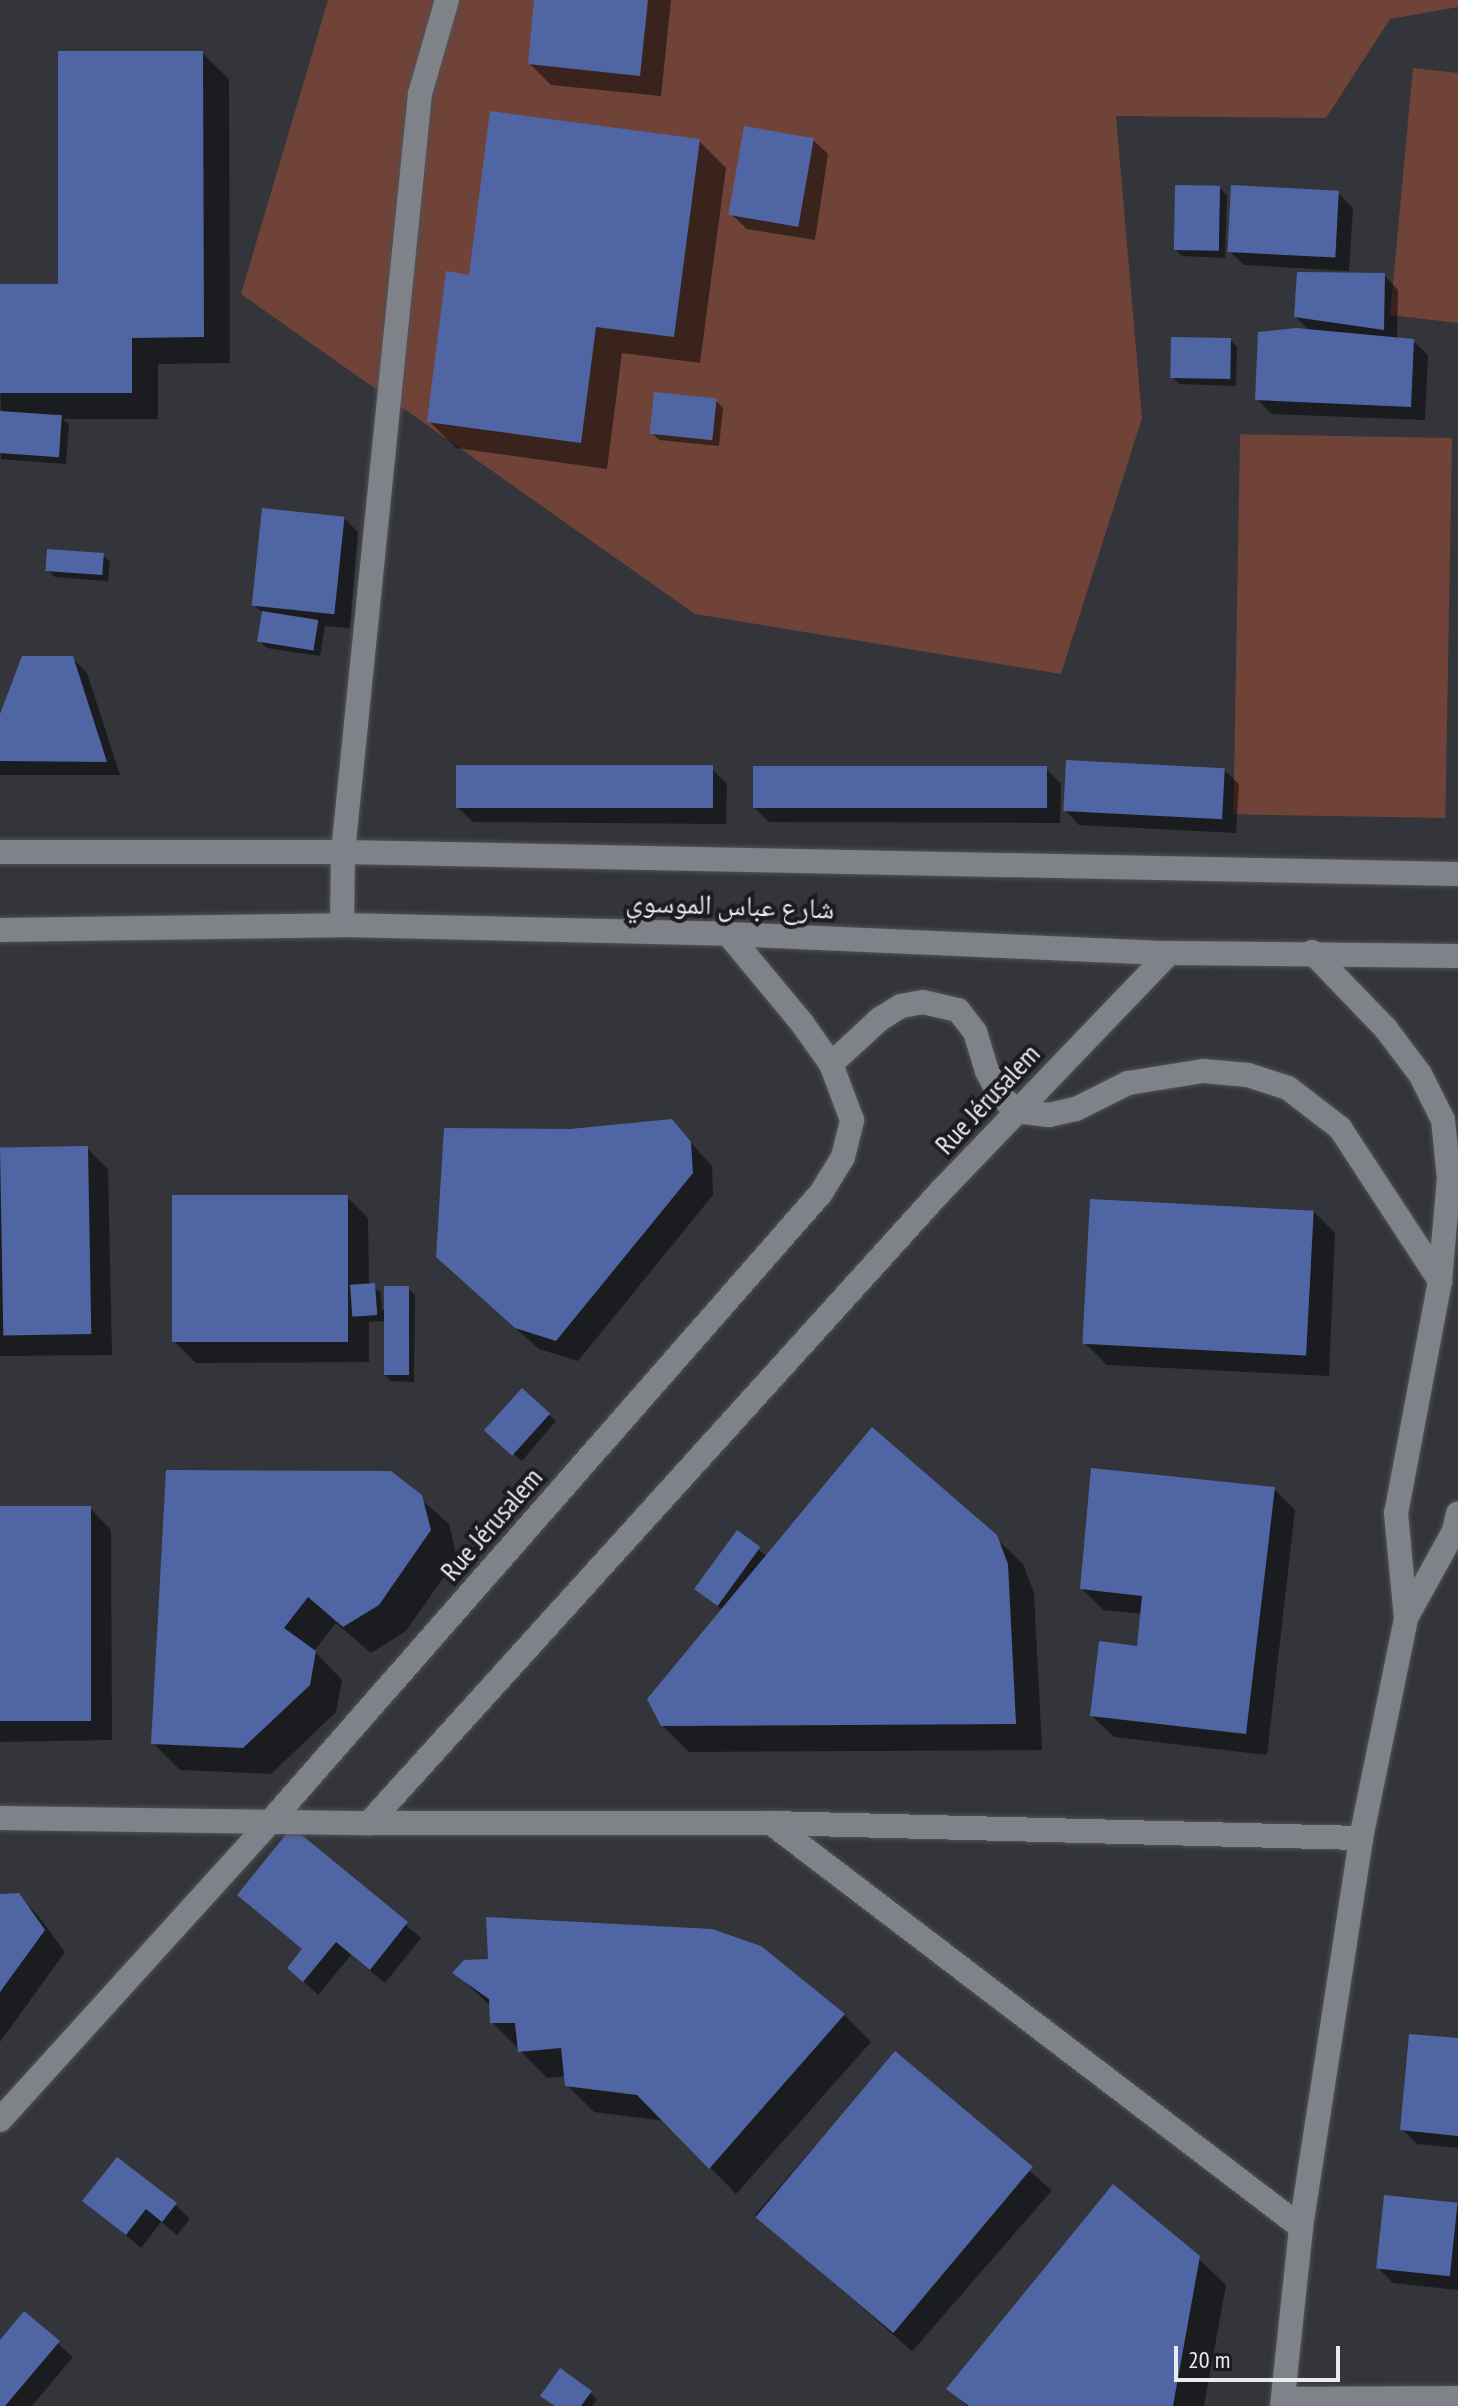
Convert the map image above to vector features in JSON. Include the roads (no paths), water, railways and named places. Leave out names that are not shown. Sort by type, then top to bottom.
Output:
[{"type":"street","points":[[342,925],[343,852],[420,94],[447,0]]},
{"type":"street","name":"شارع عباس الموسوي","points":[[0,852],[343,852],[1458,874]]},
{"type":"street","name":"شارع عباس الموسوي","points":[[0,930],[342,925],[728,934],[1169,953],[1312,952],[1458,956]]},
{"type":"street","name":"Rue Jérusalem","points":[[0,2120],[270,1822],[821,1193],[843,1157],[852,1120],[831,1064],[802,1023],[728,934]]},
{"type":"street","points":[[1312,952],[1386,1029],[1420,1074],[1443,1120],[1449,1178],[1440,1281],[1396,1513],[1406,1618],[1361,1838],[1301,2227],[1282,2402],[1458,2398]]},
{"type":"street","name":"Rue Jérusalem","points":[[369,1823],[1016,1111],[1169,953]]},
{"type":"street","points":[[831,1064],[865,1030],[901,1006],[942,1004],[958,1010],[975,1032],[987,1071],[1000,1095],[1016,1111],[1049,1115],[1076,1109],[1128,1083],[1203,1071],[1248,1075],[1288,1088],[1340,1128],[1440,1281]]},
{"type":"street","points":[[1406,1618],[1454,1531],[1458,1513]]},
{"type":"street","points":[[0,1818],[369,1823],[771,1823],[1361,1838]]},
{"type":"street","points":[[771,1823],[1301,2227]]}]
